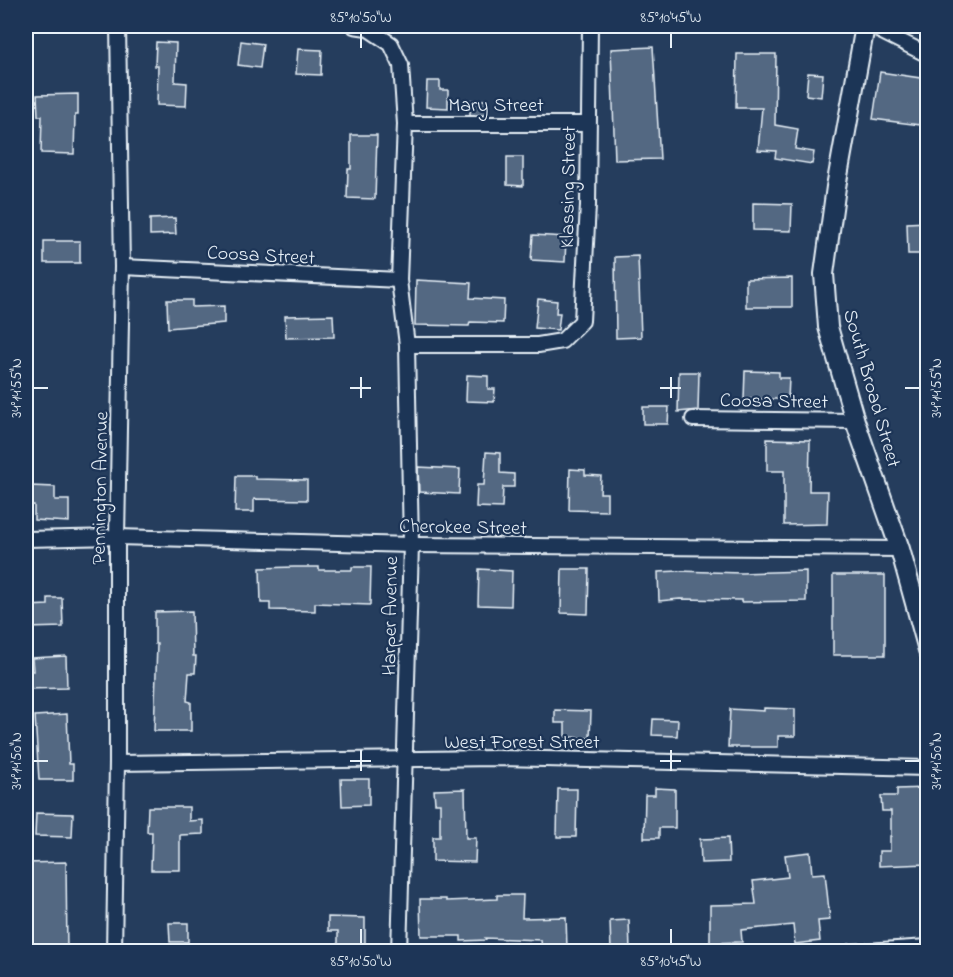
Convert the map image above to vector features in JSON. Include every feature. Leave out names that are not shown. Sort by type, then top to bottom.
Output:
[{"type":"main road","name":"South Broad Street","points":[[865,26],[836,187],[824,274],[828,327],[855,421],[900,549],[927,650]]},
{"type":"street","name":"Pennington Avenue","points":[[114,951],[117,537],[122,267],[118,26]]},
{"type":"street","name":"Harper Avenue","points":[[354,26],[367,28],[390,44],[401,65],[404,103],[399,280],[406,345],[411,545],[399,951]]},
{"type":"street","name":"Klassing Street","points":[[406,345],[538,345],[562,341],[582,321],[588,205],[590,26]]},
{"type":"street","points":[[870,26],[927,55]]},
{"type":"street","name":"Mary Street","points":[[405,124],[588,124]]},
{"type":"street","name":"Coosa Street","points":[[122,267],[399,280]]},
{"type":"street","name":"Coosa Street","points":[[693,419],[855,421]]},
{"type":"street","name":"Cherokee Street","points":[[26,539],[117,537],[411,545],[900,549]]},
{"type":"street","name":"West Forest Street","points":[[117,763],[406,761],[497,758],[927,768]]},
{"type":"street","points":[[850,951],[927,947]]},
{"type":"building","points":[[241,41],[263,44],[260,68],[238,65]]},
{"type":"building","points":[[156,42],[176,43],[175,82],[187,83],[186,106],[157,105]]},
{"type":"building","points":[[653,47],[660,159],[615,160],[611,49]]},
{"type":"building","points":[[298,49],[322,50],[321,75],[296,74]]},
{"type":"building","points":[[737,54],[776,54],[775,125],[798,129],[795,149],[814,152],[812,164],[775,158],[776,151],[758,150],[762,108],[736,108]]},
{"type":"building","points":[[880,72],[927,79],[927,117],[921,116],[920,125],[873,119]]},
{"type":"building","points":[[808,73],[823,74],[821,97],[806,95]]},
{"type":"building","points":[[427,81],[440,81],[440,90],[448,90],[448,108],[426,107]]},
{"type":"building","points":[[78,94],[74,154],[41,153],[42,116],[38,116],[37,95]]},
{"type":"building","points":[[470,100],[488,100],[487,115],[470,115]]},
{"type":"building","points":[[351,135],[377,135],[375,199],[347,198],[348,169],[351,169]]},
{"type":"building","points":[[507,157],[523,157],[523,186],[507,185]]},
{"type":"building","points":[[753,203],[792,204],[791,231],[753,230]]},
{"type":"building","points":[[175,218],[176,234],[150,235],[150,219]]},
{"type":"building","points":[[927,222],[927,254],[908,254],[907,223]]},
{"type":"building","points":[[533,235],[566,237],[565,262],[531,260]]},
{"type":"building","points":[[44,241],[80,241],[80,263],[44,263]]},
{"type":"building","points":[[638,256],[641,337],[616,338],[615,257]]},
{"type":"building","points":[[792,278],[792,307],[746,307],[746,279]]},
{"type":"building","points":[[416,280],[471,283],[470,298],[504,300],[503,323],[470,322],[469,326],[415,325]]},
{"type":"building","points":[[538,299],[557,301],[556,313],[560,313],[558,330],[535,328]]},
{"type":"building","points":[[167,300],[192,300],[192,307],[224,306],[224,323],[168,328]]},
{"type":"building","points":[[333,315],[334,337],[286,338],[285,316]]},
{"type":"building","points":[[745,371],[779,372],[779,378],[789,378],[788,399],[744,399]]},
{"type":"building","points":[[679,372],[699,372],[698,410],[678,412]]},
{"type":"building","points":[[467,375],[488,376],[488,389],[495,389],[494,402],[466,401]]},
{"type":"building","points":[[643,407],[669,407],[668,424],[643,424]]},
{"type":"building","points":[[767,439],[810,440],[809,491],[828,491],[827,524],[784,525],[784,471],[767,471]]},
{"type":"building","points":[[486,452],[500,453],[500,473],[514,474],[514,487],[503,487],[502,508],[476,507],[477,485],[484,485]]},
{"type":"building","points":[[418,467],[460,469],[459,494],[419,492]]},
{"type":"building","points":[[570,469],[585,470],[585,475],[601,476],[600,493],[607,493],[607,511],[569,510]]},
{"type":"building","points":[[236,476],[255,476],[255,479],[307,480],[307,500],[254,499],[254,512],[235,512]]},
{"type":"building","points":[[30,486],[55,487],[55,500],[69,500],[69,522],[34,520],[34,505],[29,505]]},
{"type":"building","points":[[319,567],[319,570],[352,570],[352,567],[371,567],[370,605],[315,603],[315,611],[270,610],[270,603],[261,603],[260,568]]},
{"type":"building","points":[[479,569],[512,571],[511,606],[478,605]]},
{"type":"building","points":[[562,569],[589,569],[588,614],[561,613]]},
{"type":"building","points":[[806,571],[806,601],[741,602],[741,600],[680,599],[659,601],[658,572],[741,573]]},
{"type":"building","points":[[833,575],[885,575],[885,655],[833,655]]},
{"type":"building","points":[[48,598],[62,598],[63,627],[27,628],[27,606],[48,605]]},
{"type":"building","points":[[192,611],[193,656],[196,656],[195,673],[189,673],[187,701],[191,702],[191,731],[154,731],[157,644],[155,644],[155,612]]},
{"type":"building","points":[[66,656],[67,688],[26,689],[26,671],[33,671],[32,658]]},
{"type":"building","points":[[764,708],[795,709],[795,736],[778,736],[778,747],[728,747],[730,709],[764,711]]},
{"type":"building","points":[[555,710],[591,711],[590,738],[565,737],[565,723],[555,723]]},
{"type":"building","points":[[67,714],[69,764],[73,764],[73,780],[39,780],[35,716]]},
{"type":"building","points":[[653,719],[678,720],[677,736],[652,735]]},
{"type":"building","points":[[341,779],[369,779],[369,805],[342,806]]},
{"type":"building","points":[[655,788],[675,789],[675,828],[659,828],[659,838],[644,838],[645,795],[655,795]]},
{"type":"building","points":[[926,788],[927,864],[879,866],[879,851],[890,851],[891,836],[891,811],[882,811],[881,796],[897,796],[897,789]]},
{"type":"building","points":[[465,789],[466,838],[476,838],[475,862],[433,861],[433,837],[440,837],[440,803],[435,803],[434,790]]},
{"type":"building","points":[[558,789],[577,789],[576,837],[557,837]]},
{"type":"building","points":[[148,807],[189,807],[189,821],[203,820],[203,834],[180,835],[180,870],[151,870],[152,832],[147,832]]},
{"type":"building","points":[[36,813],[73,814],[72,837],[35,836]]},
{"type":"building","points":[[728,838],[729,862],[701,863],[700,839]]},
{"type":"building","points":[[810,852],[812,874],[825,873],[830,920],[818,921],[820,941],[795,944],[793,925],[741,930],[742,942],[710,943],[710,905],[756,904],[753,881],[788,877],[785,855]]},
{"type":"building","points":[[66,862],[67,951],[27,951],[26,863]]},
{"type":"building","points":[[497,895],[523,895],[522,918],[566,917],[567,949],[542,950],[541,940],[485,938],[486,940],[461,941],[461,936],[421,936],[420,899],[446,899],[446,901],[497,899]]},
{"type":"building","points":[[328,917],[365,918],[365,946],[338,946],[338,931],[328,931]]},
{"type":"building","points":[[629,920],[630,951],[611,951],[610,921]]},
{"type":"building","points":[[169,923],[188,923],[188,942],[170,942]]}]
